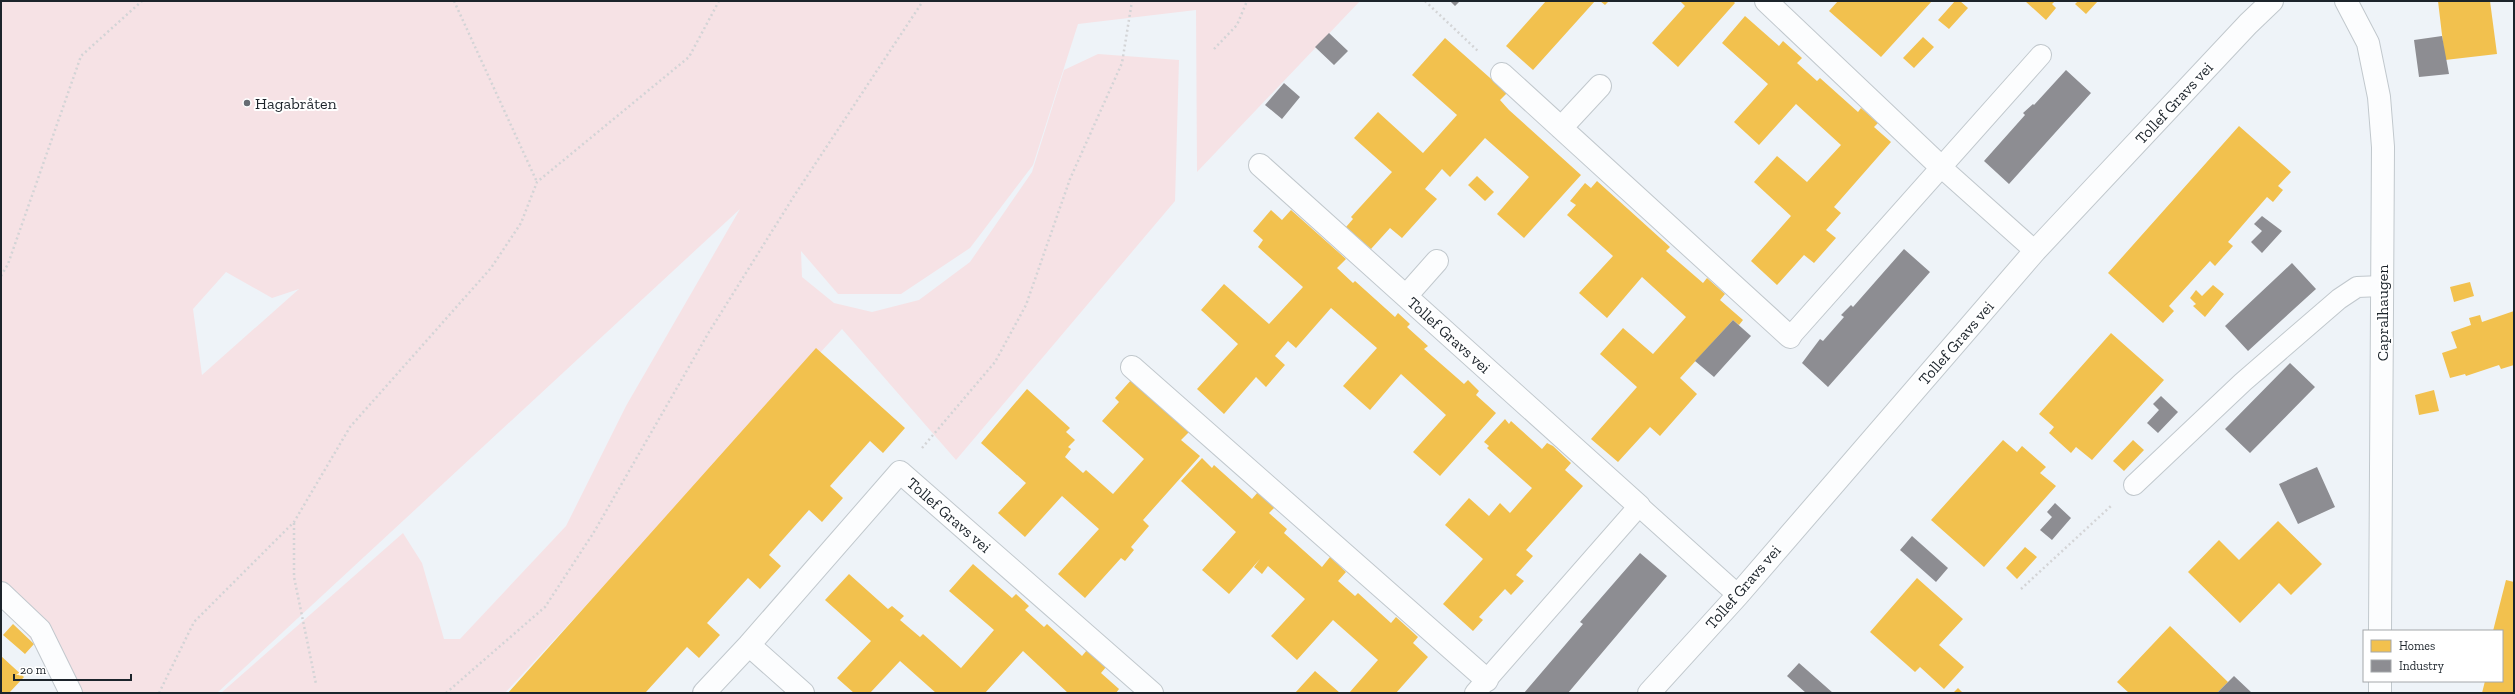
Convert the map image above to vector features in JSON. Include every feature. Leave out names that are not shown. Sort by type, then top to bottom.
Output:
[{"type":"street","points":[[1766,1],[1941,167]]},
{"type":"street","name":"Tollef Gravs vei","points":[[1649,693],[1738,594],[2035,251],[2248,24],[2272,1]]},
{"type":"street","name":"Capralhaugen","points":[[2346,1],[2368,43],[2379,97],[2383,147],[2380,630]]},
{"type":"street","points":[[1502,74],[1790,337]]},
{"type":"street","points":[[1561,128],[1600,86]]},
{"type":"street","name":"Tollef Gravs vei","points":[[1260,165],[1639,506]]},
{"type":"street","points":[[1406,296],[1437,260]]},
{"type":"street","points":[[1132,367],[1481,686]]},
{"type":"street","name":"Tollef Gravs vei","points":[[704,693],[749,645],[900,472],[1152,693]]},
{"type":"street","points":[[1,593],[40,630],[71,693]]},
{"type":"street","points":[[749,645],[803,693]]},
{"type":"street","points":[[2380,682],[2380,693]]},
{"type":"lane","points":[[1790,337],[2041,55]]},
{"type":"lane","points":[[1941,167],[2035,251]]},
{"type":"lane","points":[[2134,485],[2243,382],[2339,299],[2357,287],[2382,286]]},
{"type":"lane","points":[[1481,686],[1639,506],[1738,594]]},
{"type":"path","points":[[1,276],[8,264],[81,56],[142,1]]},
{"type":"path","points":[[454,1],[537,182]]},
{"type":"path","points":[[159,693],[194,622],[294,522],[350,427],[491,268],[521,223],[537,182],[690,57],[718,1]]},
{"type":"path","points":[[446,693],[545,607],[594,532],[709,332],[794,196],[923,1]]},
{"type":"path","points":[[900,472],[995,362],[1026,305],[1070,178],[1122,63],[1132,1]]},
{"type":"path","points":[[1214,49],[1237,25],[1247,1]]},
{"type":"path","points":[[1425,1],[1502,74]]},
{"type":"path","points":[[2021,589],[2134,485]]},
{"type":"path","points":[[294,522],[294,577],[316,684]]},
{"type":"shaded area","points":[[1,1],[1360,1],[1197,172],[1196,10],[1078,24],[1033,165],[970,248],[901,294],[838,294],[801,251],[802,277],[834,303],[872,312],[919,300],[970,262],[1032,172],[1064,70],[1098,54],[1179,60],[1175,201],[956,460],[842,329],[505,693],[221,693],[403,533],[422,563],[444,639],[460,639],[566,526],[626,406],[740,209],[217,693],[74,693],[1,602]],"holes":[[[226,272],[272,298],[299,289],[202,375],[193,309]]]},
{"type":"building: Homes","points":[[1546,1],[1595,1],[1533,70],[1506,46]]},
{"type":"building: Homes","points":[[1600,1],[1609,1],[1605,5]]},
{"type":"building: Homes","points":[[1680,1],[1733,1],[1735,3],[1678,67],[1652,43],[1685,6]]},
{"type":"building: Homes","points":[[1838,1],[1932,1],[1881,57],[1829,11]]},
{"type":"building: Homes","points":[[1955,1],[1960,1],[1968,8],[1949,29],[1938,20]]},
{"type":"building: Homes","points":[[2025,1],[2055,1],[2052,4],[2056,8],[2046,20]]},
{"type":"building: Homes","points":[[2078,1],[2098,1],[2086,14],[2075,4]]},
{"type":"building: Homes","points":[[2438,1],[2490,1],[2497,54],[2445,60]]},
{"type":"building: Homes","points":[[1745,16],[1779,46],[1783,41],[1802,58],[1797,63],[1817,81],[1820,78],[1858,112],[1861,108],[1878,123],[1874,127],[1891,142],[1834,207],[1841,213],[1826,230],[1836,238],[1814,263],[1804,255],[1777,285],[1751,261],[1791,216],[1754,182],[1777,156],[1807,182],[1841,145],[1796,104],[1759,145],[1734,122],[1768,84],[1722,43]]},
{"type":"building: Homes","points":[[1923,37],[1934,47],[1914,68],[1903,58]]},
{"type":"building: Homes","points":[[1445,38],[1507,93],[1500,100],[1509,110],[1581,175],[1524,238],[1497,214],[1529,177],[1485,138],[1450,177],[1442,169],[1425,189],[1437,199],[1402,238],[1390,228],[1371,249],[1346,227],[1353,219],[1351,217],[1392,172],[1354,138],[1378,112],[1423,153],[1457,115],[1412,75]]},
{"type":"building: Homes","points":[[2239,126],[2291,172],[2278,186],[2283,190],[2273,202],[2267,197],[2228,242],[2233,246],[2215,266],[2210,261],[2169,306],[2174,311],[2163,323],[2108,273]]},
{"type":"building: Homes","points":[[1477,176],[1494,192],[1485,201],[1468,185]]},
{"type":"building: Homes","points":[[1597,181],[1670,247],[1666,251],[1703,283],[1707,278],[1725,294],[1720,300],[1743,320],[1739,325],[1733,320],[1680,378],[1697,394],[1660,436],[1650,427],[1618,462],[1591,439],[1637,387],[1600,354],[1623,328],[1653,354],[1686,317],[1642,277],[1607,318],[1579,293],[1613,256],[1567,215],[1576,205],[1570,201],[1585,183],[1591,188]]},
{"type":"building: Homes","points":[[1271,210],[1282,220],[1291,210],[1346,259],[1337,268],[1353,283],[1355,281],[1395,317],[1398,313],[1410,324],[1407,327],[1428,346],[1424,349],[1464,384],[1468,380],[1479,391],[1476,395],[1496,413],[1440,476],[1413,452],[1446,415],[1401,374],[1370,410],[1343,386],[1377,348],[1331,308],[1296,348],[1288,341],[1275,356],[1285,365],[1266,387],[1256,377],[1224,414],[1197,389],[1238,344],[1201,310],[1224,284],[1269,324],[1303,287],[1258,247],[1263,240],[1253,231]]},
{"type":"building: Homes","points":[[2470,282],[2474,296],[2454,302],[2450,287]]},
{"type":"building: Homes","points":[[2213,285],[2224,294],[2205,317],[2193,306],[2196,304],[2190,298],[2196,290],[2202,296]]},
{"type":"building: Homes","points":[[2514,311],[2514,365],[2501,369],[2499,365],[2466,376],[2465,374],[2450,378],[2442,353],[2457,348],[2451,332],[2471,325],[2469,318],[2480,315],[2482,322]]},
{"type":"building: Homes","points":[[2111,333],[2164,380],[2092,460],[2076,447],[2071,453],[2049,433],[2054,427],[2039,414]]},
{"type":"building: Homes","points":[[816,348],[905,428],[883,453],[870,441],[830,486],[843,498],[822,522],[809,510],[769,555],[781,566],[760,589],[748,578],[707,623],[720,635],[699,658],[687,647],[646,692],[648,693],[508,693]]},
{"type":"building: Homes","points":[[1132,379],[1190,431],[1181,440],[1200,456],[1143,520],[1149,526],[1131,547],[1134,550],[1125,561],[1121,558],[1085,598],[1058,574],[1099,529],[1062,496],[1025,537],[998,513],[1026,483],[981,443],[1027,389],[1070,428],[1066,432],[1075,440],[1068,447],[1071,449],[1065,457],[1083,473],[1086,470],[1113,494],[1144,459],[1102,421],[1119,402],[1115,398]]},
{"type":"building: Homes","points":[[2434,390],[2439,411],[2419,415],[2415,395]]},
{"type":"building: Homes","points":[[1505,419],[1509,424],[1511,421],[1542,449],[1547,443],[1553,446],[1571,463],[1565,470],[1583,486],[1526,550],[1533,556],[1516,575],[1524,581],[1511,595],[1505,589],[1479,617],[1483,620],[1473,631],[1443,604],[1483,559],[1445,525],[1469,498],[1489,516],[1500,503],[1510,513],[1532,488],[1487,448],[1489,446],[1484,442]]},
{"type":"building: Homes","points":[[2003,440],[2017,452],[2022,446],[2046,467],[2040,473],[2056,486],[1984,567],[1931,520]]},
{"type":"building: Homes","points":[[2133,440],[2144,450],[2124,471],[2113,461]]},
{"type":"building: Homes","points":[[1202,458],[1212,468],[1214,465],[1252,499],[1258,492],[1275,507],[1269,513],[1287,529],[1284,533],[1322,567],[1330,557],[1346,572],[1338,581],[1355,596],[1358,593],[1391,623],[1396,617],[1418,637],[1413,643],[1428,657],[1396,693],[1349,693],[1378,660],[1333,620],[1297,660],[1271,636],[1305,599],[1268,566],[1262,574],[1254,567],[1260,559],[1229,594],[1202,570],[1236,532],[1181,481]]},
{"type":"building: Homes","points":[[2278,521],[2322,564],[2291,595],[2279,583],[2240,623],[2188,572],[2219,540],[2239,560]]},
{"type":"building: Homes","points":[[2025,547],[2037,557],[2017,579],[2006,568]]},
{"type":"building: Homes","points":[[973,564],[1012,598],[1016,594],[1029,606],[1025,610],[1044,627],[1047,624],[1082,656],[1087,650],[1106,667],[1101,673],[1119,689],[1116,693],[1068,693],[1023,651],[985,693],[936,693],[900,661],[870,693],[854,693],[837,678],[871,641],[825,600],[849,574],[888,609],[892,606],[904,616],[900,620],[920,637],[923,634],[961,668],[994,630],[949,591]]},
{"type":"building: Homes","points":[[1917,578],[1963,619],[1939,645],[1964,667],[1944,689],[1920,667],[1915,672],[1870,632]]},
{"type":"building: Homes","points":[[2506,580],[2514,582],[2514,693],[2482,693],[2485,682],[2503,682],[2503,630],[2493,630]]},
{"type":"building: Homes","points":[[13,624],[34,644],[25,654],[3,635]]},
{"type":"building: Homes","points":[[2170,626],[2228,682],[2217,693],[2129,693],[2117,682]]},
{"type":"building: Homes","points":[[1,656],[24,677],[9,693],[1,693]]},
{"type":"building: Homes","points":[[1315,671],[1340,693],[1295,693]]},
{"type":"building: Homes","points":[[1958,688],[1963,693],[1953,693]]},
{"type":"building: Industry","points":[[1450,1],[1460,1],[1455,6]]},
{"type":"building: Industry","points":[[1329,33],[1348,51],[1334,65],[1315,47]]},
{"type":"building: Industry","points":[[2442,36],[2449,74],[2419,77],[2414,40]]},
{"type":"building: Industry","points":[[2066,70],[2091,93],[2009,184],[1984,161],[2025,115],[2023,113],[2033,104],[2034,105]]},
{"type":"building: Industry","points":[[1284,83],[1300,97],[1282,119],[1265,105]]},
{"type":"building: Industry","points":[[2262,216],[2282,231],[2262,253],[2251,242],[2262,231],[2254,224]]},
{"type":"building: Industry","points":[[1904,249],[1930,272],[1828,387],[1802,363],[1820,339],[1823,341],[1844,317],[1841,315],[1851,305],[1853,307]]},
{"type":"building: Industry","points":[[2292,263],[2316,289],[2248,351],[2225,326]]},
{"type":"building: Industry","points":[[1733,320],[1751,336],[1714,377],[1695,361]]},
{"type":"building: Industry","points":[[2290,363],[2315,387],[2250,453],[2225,429]]},
{"type":"building: Industry","points":[[2161,396],[2178,412],[2158,433],[2147,423],[2159,410],[2153,404]]},
{"type":"building: Industry","points":[[2317,467],[2335,507],[2298,524],[2279,484]]},
{"type":"building: Industry","points":[[2055,503],[2071,518],[2052,540],[2040,530],[2052,517],[2047,512]]},
{"type":"building: Industry","points":[[1912,536],[1948,568],[1936,582],[1900,550]]},
{"type":"building: Industry","points":[[1640,553],[1667,576],[1568,693],[1524,693],[1583,624],[1580,622]]},
{"type":"building: Industry","points":[[1799,663],[1833,693],[1806,693],[1787,676]]},
{"type":"building: Industry","points":[[2234,676],[2252,693],[2217,693]]},
{"type":"place","name":"Hagabråten","points":[[247,103]]}]
